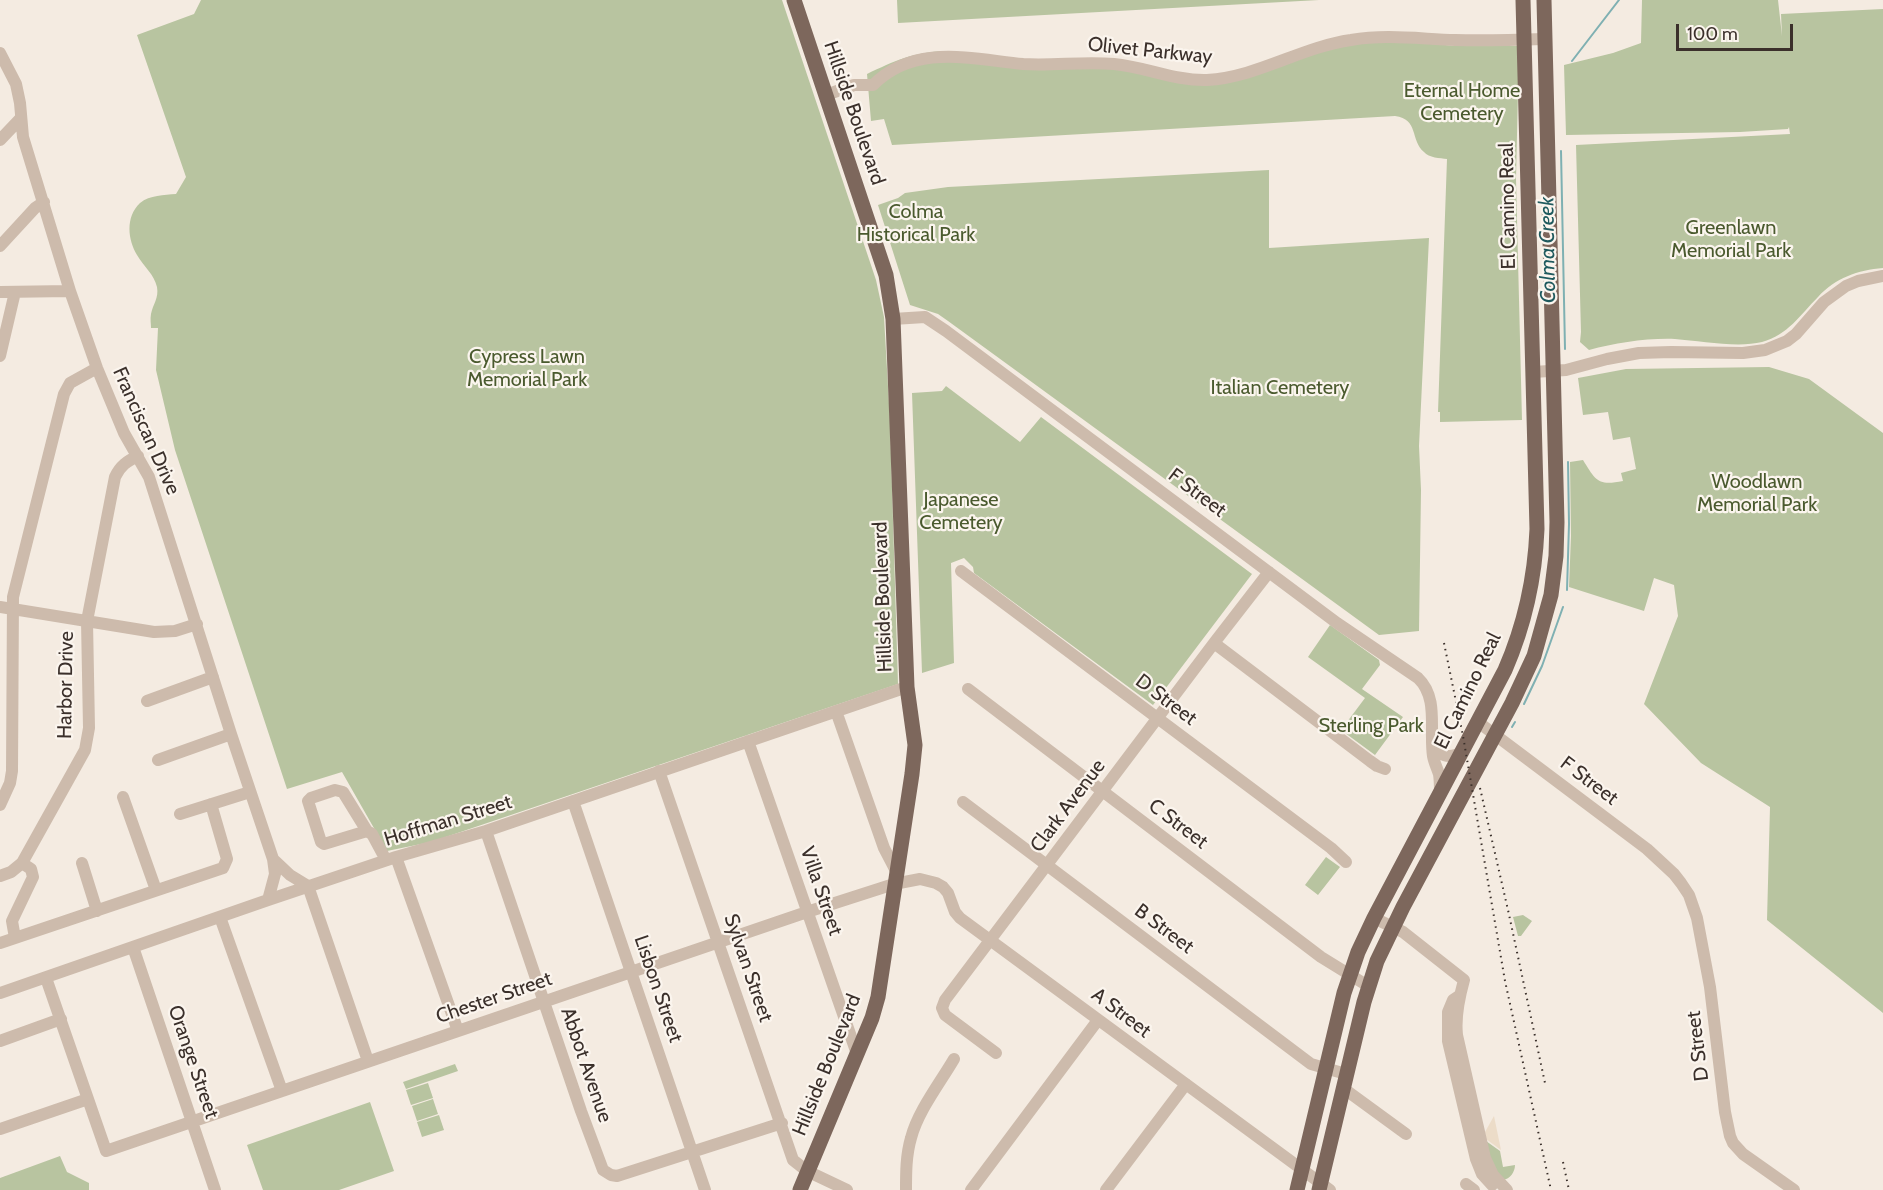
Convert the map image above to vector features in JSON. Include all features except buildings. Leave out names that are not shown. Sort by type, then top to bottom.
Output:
[{"type":"main road","name":"Hillside Boulevard","points":[[794,0],[886,275],[894,319],[907,687],[915,745],[878,997],[872,1018],[800,1190]]},
{"type":"main road","name":"El Camino Real","points":[[1297,1190],[1349,976],[1358,952],[1512,654],[1531,588],[1537,529],[1523,0]]},
{"type":"main road","name":"El Camino Real","points":[[1323,1188],[1345,1081],[1368,986],[1377,961],[1534,656],[1547,615],[1553,582],[1557,531],[1544,0]]},
{"type":"street","name":"Olivet Parkway","points":[[826,95],[854,85],[873,85],[883,75],[898,66],[942,57],[968,57],[1029,64],[1113,64],[1177,78],[1208,80],[1248,73],[1316,49],[1350,40],[1396,37],[1490,41],[1545,39]]},
{"type":"street","name":"Franciscan Drive","points":[[0,53],[16,84],[25,146],[70,291],[97,368],[124,433],[149,477],[273,859],[275,874],[268,900]]},
{"type":"street","points":[[0,140],[21,118]]},
{"type":"street","points":[[0,246],[35,208],[44,202]]},
{"type":"street","points":[[1533,372],[1566,370],[1639,353],[1743,353],[1765,350],[1796,334],[1824,302],[1846,286],[1883,276]]},
{"type":"street","points":[[0,292],[70,291]]},
{"type":"street","points":[[0,356],[15,292]]},
{"type":"street","name":"F Street","points":[[894,319],[925,317],[946,331],[1337,623],[1385,654],[1424,684],[1432,711],[1433,755],[1439,775],[1440,795]]},
{"type":"street","points":[[0,806],[10,783],[12,771],[6,608],[15,584],[64,394],[70,383],[97,368]]},
{"type":"street","name":"Harbor Drive","points":[[22,863],[85,750],[89,728],[87,621],[115,477],[118,469],[138,456]]},
{"type":"street","name":"D Street","points":[[961,571],[1331,848],[1346,862]]},
{"type":"street","name":"Clark Avenue","points":[[996,1053],[945,1015],[942,1008],[945,1000],[1269,572]]},
{"type":"street","points":[[6,608],[154,632],[175,631],[197,624]]},
{"type":"street","points":[[1214,643],[1370,761],[1385,769]]},
{"type":"street","points":[[147,701],[213,677]]},
{"type":"street","name":"Hoffman Street","points":[[0,993],[308,886],[486,831],[907,687]]},
{"type":"street","name":"C Street","points":[[968,689],[1306,946],[1349,976],[1368,986]]},
{"type":"street","points":[[836,711],[895,877]]},
{"type":"street","name":"F Street","points":[[1478,722],[1647,849],[1674,874]]},
{"type":"street","points":[[158,760],[231,734]]},
{"type":"street","name":"Villa Street","points":[[748,741],[857,1054]]},
{"type":"street","points":[[1433,741],[1440,755],[1449,757],[1462,752]]},
{"type":"street","name":"Sylvan Street","points":[[660,771],[793,1160],[807,1171]]},
{"type":"street","points":[[367,831],[324,844],[321,842],[308,801],[311,798],[341,790],[348,797],[367,831],[372,834],[391,859],[458,1031]]},
{"type":"street","points":[[180,814],[250,792]]},
{"type":"street","points":[[123,796],[156,890]]},
{"type":"street","name":"Lisbon Street","points":[[573,801],[705,1190]]},
{"type":"street","name":"B Street","points":[[963,802],[1311,1064],[1326,1069],[1345,1081]]},
{"type":"street","points":[[0,943],[219,870],[226,864],[227,859],[211,804]]},
{"type":"street","name":"Abbot Avenue","points":[[486,831],[601,1166],[606,1173],[617,1176],[692,1152]]},
{"type":"street","points":[[273,859],[308,886],[368,1061]]},
{"type":"street","points":[[0,876],[11,872],[22,863],[31,869],[33,877],[12,921],[15,938]]},
{"type":"street","points":[[81,863],[97,911]]},
{"type":"street","name":"D Street","points":[[1674,874],[1689,895],[1697,918],[1710,987],[1730,1136],[1743,1154],[1794,1190]]},
{"type":"street","name":"Chester Street","points":[[88,1099],[106,1151],[807,912],[895,877]]},
{"type":"street","name":"A Street","points":[[895,877],[936,883],[948,892],[955,912],[960,918],[1302,1170],[1323,1188]]},
{"type":"street","points":[[220,917],[282,1091]]},
{"type":"street","points":[[1374,918],[1405,934],[1464,980],[1455,1023],[1457,1035],[1485,1158],[1493,1175],[1506,1190]]},
{"type":"street","name":"Orange Street","points":[[133,947],[215,1190]]},
{"type":"street","points":[[0,1130],[88,1099],[46,978]]},
{"type":"street","points":[[1460,995],[1453,1000],[1448,1012],[1448,1041],[1479,1167],[1497,1190]]},
{"type":"street","points":[[0,1041],[61,1019]]},
{"type":"street","points":[[971,1190],[1098,1020]]},
{"type":"street","points":[[906,1190],[907,1158],[911,1138],[918,1121],[954,1059]]},
{"type":"street","points":[[1345,1081],[1406,1134]]},
{"type":"street","points":[[1106,1190],[1186,1084]]},
{"type":"street","points":[[692,1152],[782,1123]]},
{"type":"street","points":[[807,1171],[843,1189]]},
{"type":"green space","name":"Cypress Lawn Memorial Park","points":[[201,0],[782,0],[876,280],[884,317],[890,421],[898,684],[431,842],[387,851],[342,772],[287,789],[175,450],[156,370],[158,328],[151,328],[152,310],[157,298],[156,282],[137,255],[130,236],[132,215],[140,203],[153,197],[176,194],[186,177],[137,35],[194,14]]},
{"type":"green space","points":[[897,0],[1319,0],[898,23]]},
{"type":"green space","name":"Greenlawn Memorial Park","points":[[1642,0],[1778,0],[1782,36],[1781,14],[1883,9],[1883,268],[1856,273],[1839,280],[1825,290],[1793,324],[1771,339],[1752,344],[1719,344],[1653,339],[1589,350],[1580,342],[1576,145],[1790,134],[1789,127],[1788,129],[1740,132],[1566,135],[1564,65],[1613,53],[1641,43]]},
{"type":"green space","name":"Eternal Home Cemetery","points":[[1363,38],[1457,46],[1519,46],[1516,179],[1522,420],[1440,422],[1440,412],[1438,412],[1447,159],[1426,154],[1417,142],[1408,121],[1403,118],[1395,116],[892,145],[884,119],[871,121],[867,74],[895,61],[924,53],[945,51],[1215,78]]},
{"type":"green space","name":"Italian Cemetery","points":[[1269,170],[1269,248],[1429,238],[1419,446],[1421,490],[1419,631],[1379,635],[948,321],[938,314],[910,305],[878,205],[905,193],[948,187]]},
{"type":"green space","name":"Woodlawn Memorial Park","points":[[1769,367],[1809,379],[1883,433],[1883,1013],[1767,920],[1770,807],[1701,763],[1644,704],[1678,616],[1674,585],[1654,578],[1644,611],[1569,587],[1570,462],[1583,460],[1598,480],[1608,483],[1623,481],[1621,473],[1636,469],[1630,437],[1613,440],[1608,412],[1583,415],[1578,378],[1626,369]]},
{"type":"green space","name":"Japanese Cemetery","points":[[946,386],[1020,442],[1041,417],[1252,574],[1153,705],[974,573],[973,567],[964,558],[951,563],[954,663],[922,673],[912,393],[942,391]]},
{"type":"green space","name":"Sterling Park","points":[[1330,625],[1379,660],[1380,665],[1362,689],[1403,717],[1375,755],[1341,730],[1365,698],[1308,657]]},
{"type":"green space","points":[[1326,857],[1340,867],[1318,895],[1305,885]]},
{"type":"green space","points":[[1523,915],[1532,921],[1521,936],[1518,936],[1513,917]]},
{"type":"green space","points":[[455,1064],[458,1071],[406,1089],[403,1082]]},
{"type":"green space","points":[[428,1083],[433,1098],[411,1105],[406,1090]]},
{"type":"green space","points":[[433,1099],[438,1114],[417,1121],[412,1106]]},
{"type":"green space","points":[[370,1102],[394,1171],[339,1190],[263,1190],[247,1145]]},
{"type":"green space","points":[[439,1115],[444,1130],[422,1137],[417,1122]]},
{"type":"green space","points":[[1486,1141],[1500,1151],[1503,1167],[1515,1165],[1508,1178],[1502,1179],[1496,1175]]},
{"type":"green space","points":[[60,1156],[67,1172],[89,1183],[89,1190],[0,1190],[0,1178]]},
{"type":"shaded area","points":[[1494,1116],[1501,1150],[1486,1139],[1485,1132]]},
{"type":"waterway","name":"Colma Creek","points":[[1572,61],[1619,0]]},
{"type":"waterway","name":"Colma Creek","points":[[1561,151],[1565,349]]},
{"type":"waterway","name":"Colma Creek","points":[[1567,590],[1568,462]]},
{"type":"waterway","name":"Colma Creek","points":[[1524,704],[1542,666],[1563,607]]},
{"type":"waterway","name":"Colma Creek","points":[[1512,727],[1515,722]]},
{"type":"railway","points":[[1444,643],[1463,736],[1505,981],[1551,1190]]},
{"type":"railway","points":[[1480,788],[1545,1083]]},
{"type":"railway","points":[[1563,1162],[1569,1190]]},
{"type":"park label","name":"Colma Historical Park","points":[[916,224]]}]
